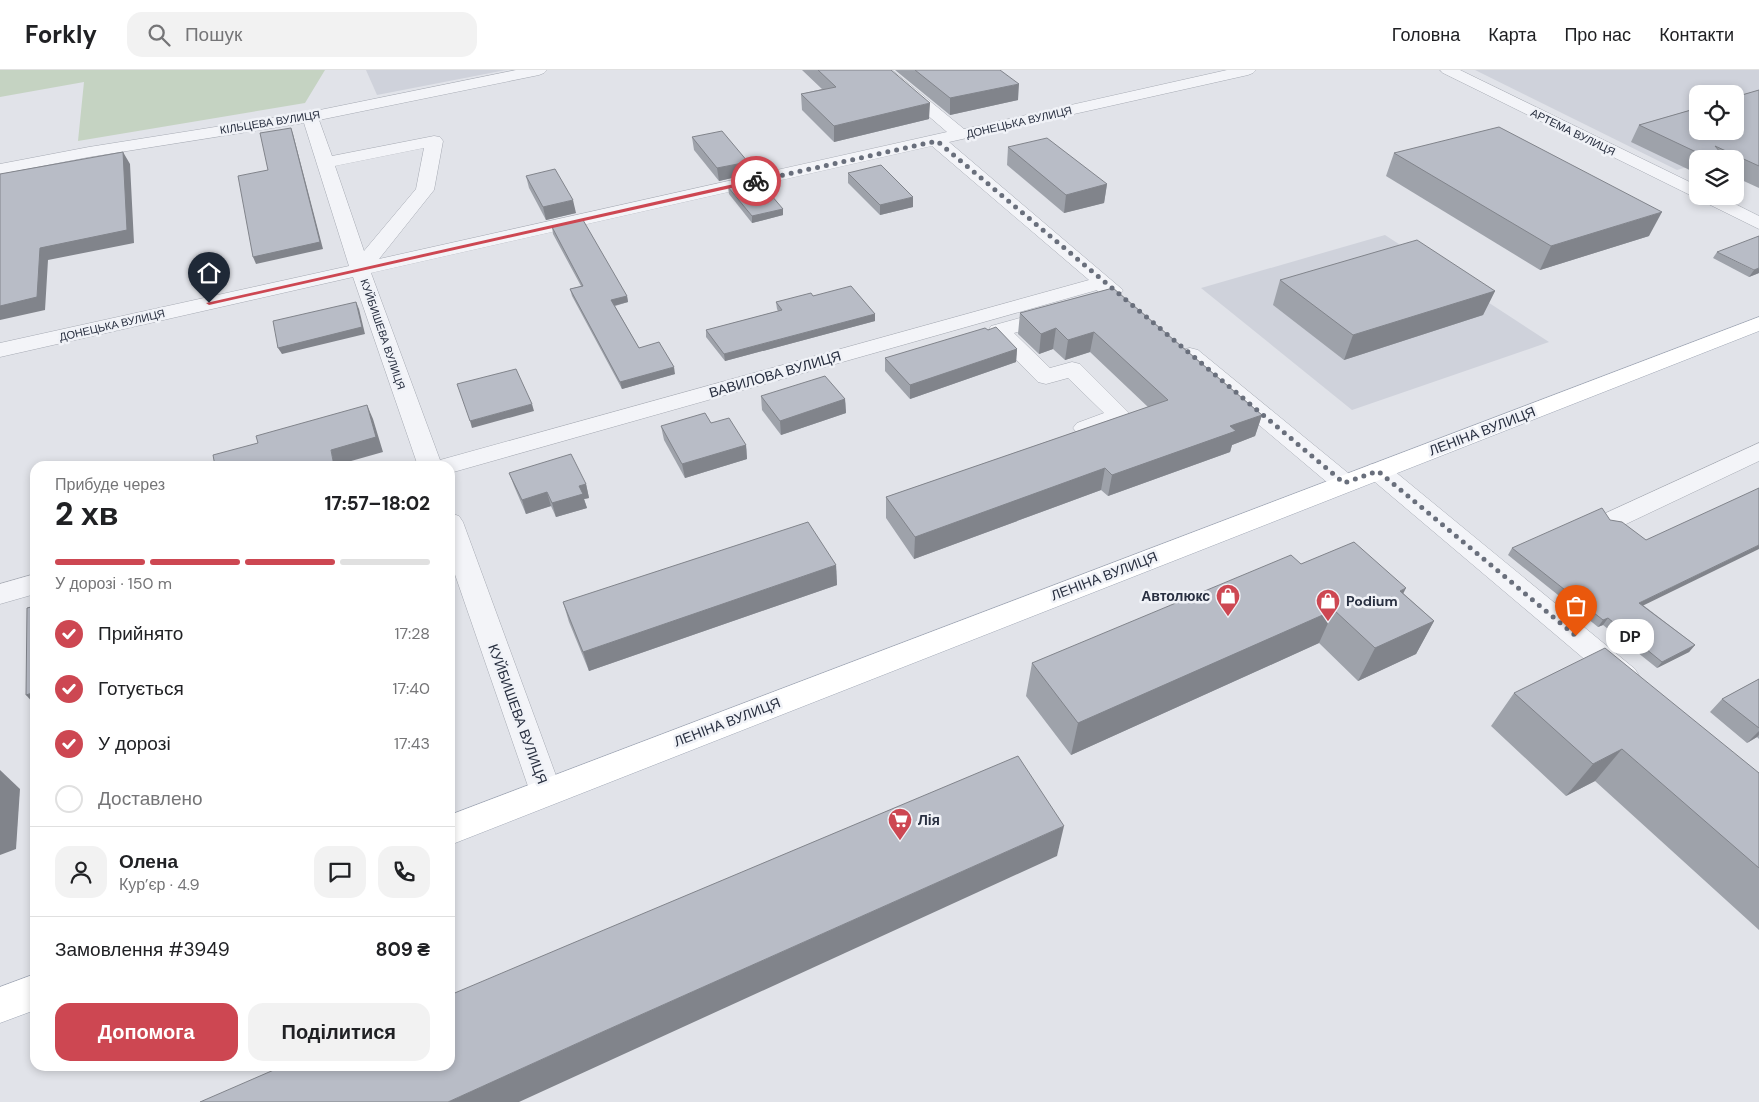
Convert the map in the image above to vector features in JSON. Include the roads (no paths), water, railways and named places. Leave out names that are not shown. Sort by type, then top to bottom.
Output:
[{"type":"main road","name":"ЛЕНІНА ВУЛИЦЯ","points":[[455,828],[1759,323]]},
{"type":"main road","points":[[0,1005],[30,994]]},
{"type":"street","name":"КІЛЬЦЕВА ВУЛИЦЯ","points":[[0,169],[98,150],[310,117],[539,70]]},
{"type":"street","points":[[883,70],[961,135]]},
{"type":"street","name":"ДОНЕЦЬКА ВУЛИЦЯ","points":[[0,350],[1248,70]]},
{"type":"street","name":"АРТЕМА ВУЛИЦЯ","points":[[1448,70],[1689,189]]},
{"type":"street","name":"КУЙБИШЕВА ВУЛИЦЯ","points":[[310,117],[360,269],[428,461]]},
{"type":"street","points":[[1561,144],[1583,137]]},
{"type":"street","points":[[325,162],[434,141],[426,190],[360,269]]},
{"type":"street","points":[[937,141],[1133,307]]},
{"type":"street","points":[[1722,205],[1759,223]]},
{"type":"street","points":[[1085,428],[1120,416],[1072,370],[1046,378],[999,331],[1112,299],[1103,282]]},
{"type":"street","name":"ВАВИЛОВА ВУЛИЦЯ","points":[[455,463],[1103,282]]},
{"type":"street","points":[[1178,344],[1344,483]]},
{"type":"street","points":[[1615,519],[1759,451]]},
{"type":"street","points":[[1378,471],[1645,694]]},
{"type":"street","name":"КУЙБИШЕВА ВУЛИЦЯ","points":[[455,536],[546,792]]},
{"type":"street","points":[[0,594],[30,585]]},
{"type":"place","name":"Автолюкс","points":[[1228,617]]},
{"type":"place","name":"Podium","points":[[1328,622]]},
{"type":"place","name":"DP","points":[[1576,636]]},
{"type":"place","name":"Лія","points":[[900,841]]}]
